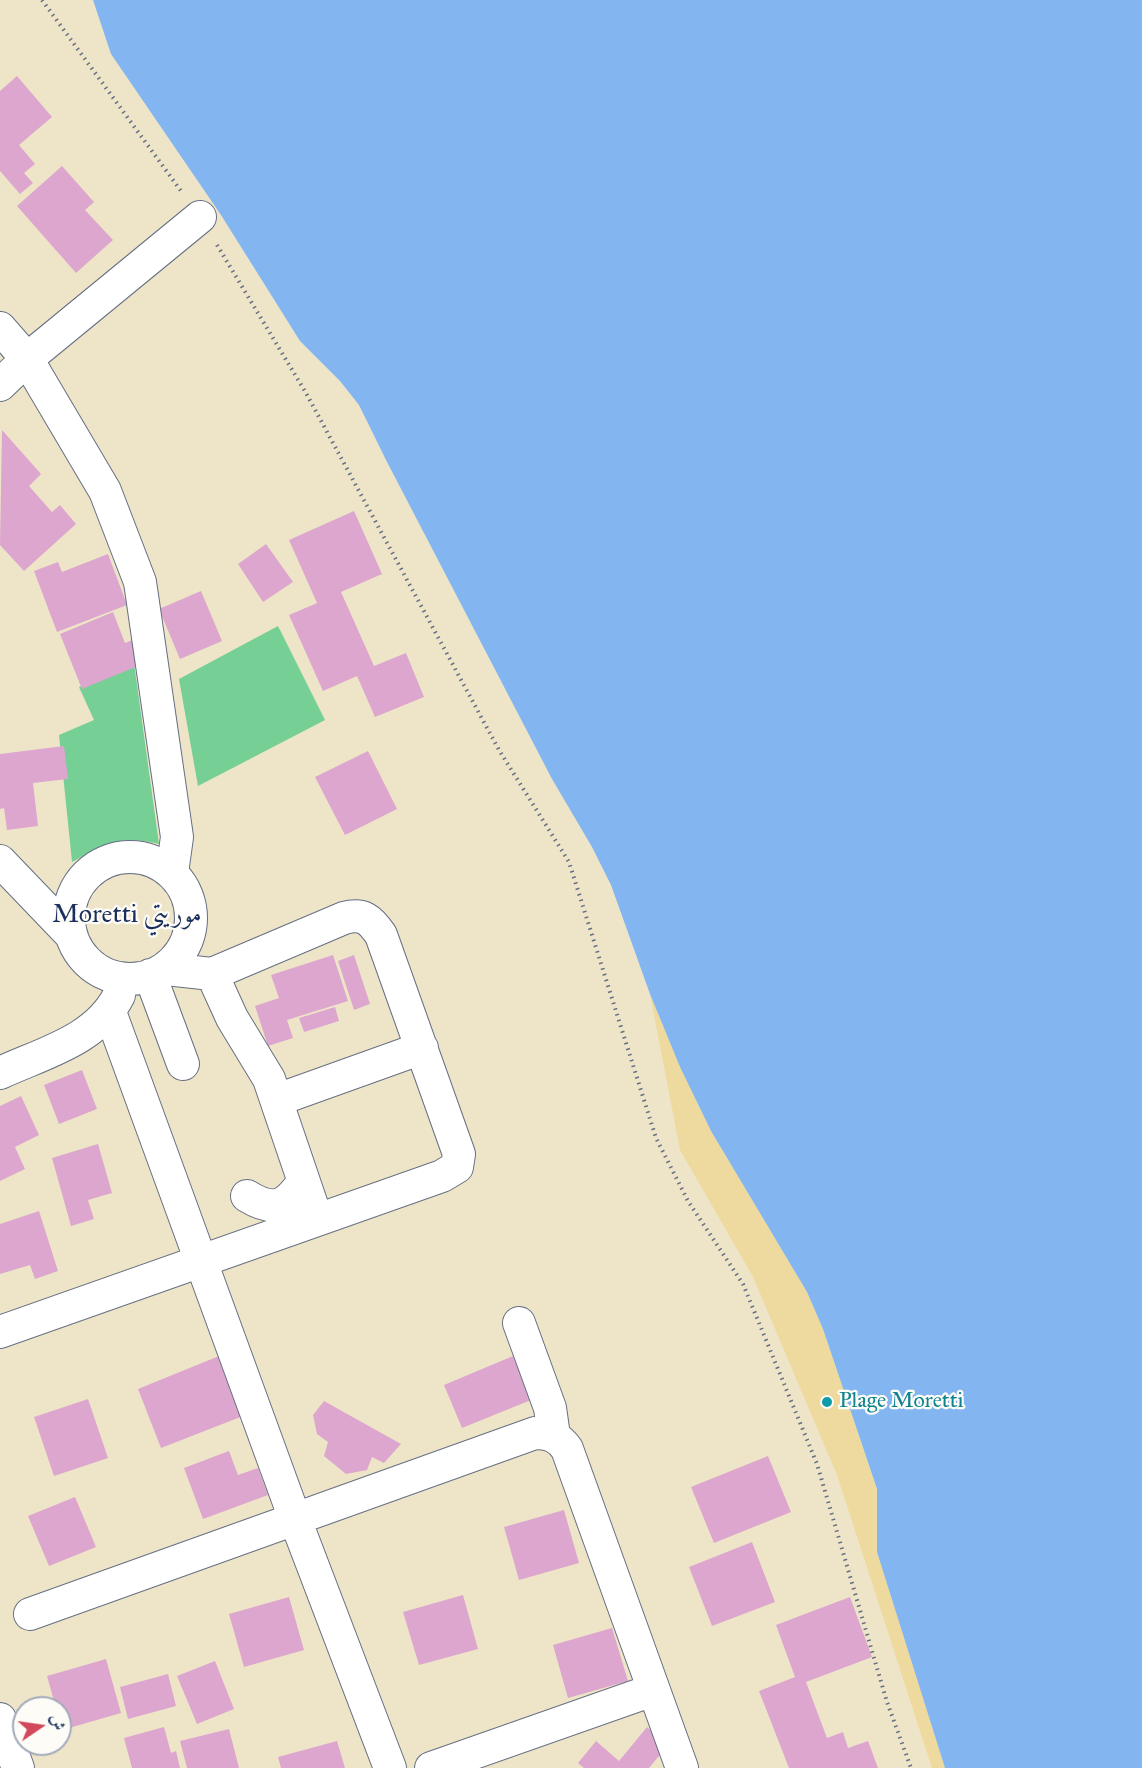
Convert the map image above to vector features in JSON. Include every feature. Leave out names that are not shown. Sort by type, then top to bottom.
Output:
[{"type":"street","points":[[0,385],[27,359],[200,217]]},
{"type":"street","points":[[0,328],[27,359],[105,491],[140,582],[177,837],[171,873]]},
{"type":"street","points":[[0,1073],[84,1035],[148,975],[178,956],[187,940],[191,922],[190,904],[183,887],[171,873],[155,862],[136,857],[116,858],[98,866],[83,879],[72,896],[69,915],[71,935]]},
{"type":"street","points":[[0,861],[71,935],[79,952],[92,967],[109,976],[212,974],[344,918],[357,915],[370,919],[381,934],[459,1154],[457,1167],[442,1176],[201,1258],[0,1332]]},
{"type":"street","points":[[212,974],[232,1018],[256,1054],[278,1100],[317,1220]]},
{"type":"street","points":[[148,975],[183,1064]]},
{"type":"street","points":[[110,1012],[295,1519],[390,1768]]},
{"type":"street","points":[[278,1100],[422,1048]]},
{"type":"street","points":[[247,1196],[256,1202],[273,1206],[289,1202],[303,1182]]},
{"type":"street","points":[[519,1323],[550,1408],[554,1436]]},
{"type":"street","points":[[30,1614],[535,1433],[554,1436],[567,1449],[682,1768]]},
{"type":"street","points":[[431,1768],[653,1690]]},
{"type":"street","points":[[0,1719],[18,1768]]},
{"type":"path","points":[[42,0],[200,217],[306,393],[499,750],[568,862],[656,1138],[688,1202],[743,1284],[817,1464],[887,1702],[911,1768]]},
{"type":"green space","points":[[278,626],[325,720],[198,786],[179,679]]},
{"type":"green space","points":[[134,663],[159,844],[133,840],[114,842],[72,862],[59,735],[94,720],[79,687]]},
{"type":"sand","name":"Plage Moretti","points":[[650,994],[680,1067],[711,1131],[807,1292],[823,1329],[877,1490],[877,1552],[945,1768],[932,1768],[837,1475],[753,1277],[680,1150]]},
{"type":"water","points":[[93,0],[1142,0],[1142,1768],[945,1768],[877,1552],[877,1489],[823,1329],[807,1292],[711,1131],[680,1067],[650,994],[611,885],[592,847],[552,779],[359,405],[340,381],[300,341],[221,215],[111,54]]},
{"type":"building","points":[[17,76],[52,117],[19,145],[35,164],[24,173],[33,183],[20,194],[0,171],[0,91]]},
{"type":"building","points":[[62,166],[94,202],[85,210],[113,240],[76,273],[17,206]]},
{"type":"building","points":[[2,430],[41,474],[29,486],[52,512],[60,505],[76,524],[24,571],[0,545]]},
{"type":"building","points":[[354,511],[382,574],[341,592],[374,666],[406,653],[424,697],[375,717],[357,676],[323,691],[289,615],[317,603],[289,540]]},
{"type":"building","points":[[266,544],[293,582],[263,602],[238,564]]},
{"type":"building","points":[[108,554],[127,605],[57,632],[34,571],[58,562],[62,572]]},
{"type":"building","points":[[201,591],[222,641],[180,659],[159,609]]},
{"type":"building","points":[[113,612],[125,643],[135,639],[145,663],[82,689],[60,634]]},
{"type":"building","points":[[64,746],[68,779],[33,783],[38,826],[7,830],[4,808],[0,809],[0,754]]},
{"type":"building","points":[[368,751],[397,809],[345,835],[315,777]]},
{"type":"building","points":[[333,955],[348,1001],[287,1020],[293,1038],[268,1046],[255,1006],[279,998],[271,975]]},
{"type":"building","points":[[354,955],[370,1004],[354,1010],[338,961]]},
{"type":"building","points":[[335,1007],[339,1021],[304,1032],[299,1018]]},
{"type":"building","points":[[82,1070],[97,1109],[59,1124],[44,1085]]},
{"type":"building","points":[[21,1096],[39,1135],[15,1147],[25,1169],[0,1181],[0,1106]]},
{"type":"building","points":[[98,1144],[112,1193],[88,1200],[94,1219],[71,1226],[52,1158]]},
{"type":"building","points":[[39,1211],[58,1271],[35,1279],[30,1265],[0,1274],[0,1224]]},
{"type":"building","points":[[219,1356],[243,1416],[161,1448],[138,1389]]},
{"type":"building","points":[[513,1356],[531,1400],[462,1428],[444,1385]]},
{"type":"building","points":[[88,1399],[108,1458],[54,1476],[34,1417]]},
{"type":"building","points":[[324,1401],[401,1444],[384,1463],[372,1457],[367,1470],[346,1474],[324,1456],[328,1442],[317,1434],[313,1415]]},
{"type":"building","points":[[229,1451],[238,1475],[258,1468],[268,1495],[203,1519],[184,1468]]},
{"type":"building","points":[[768,1456],[791,1512],[714,1543],[691,1487]]},
{"type":"building","points":[[75,1497],[96,1547],[49,1566],[28,1516]]},
{"type":"building","points":[[564,1510],[579,1563],[519,1580],[504,1527]]},
{"type":"building","points":[[752,1542],[775,1602],[712,1626],[689,1567]]},
{"type":"building","points":[[463,1595],[478,1649],[419,1665],[403,1612]]},
{"type":"building","points":[[289,1597],[304,1650],[244,1667],[229,1614]]},
{"type":"building","points":[[850,1597],[872,1657],[806,1682],[827,1738],[843,1732],[848,1748],[868,1741],[878,1768],[789,1768],[759,1691],[795,1677],[776,1625]]},
{"type":"building","points":[[612,1628],[628,1681],[568,1698],[553,1645]]},
{"type":"building","points":[[106,1659],[121,1713],[72,1727],[72,1696],[53,1696],[47,1676]]},
{"type":"building","points":[[215,1661],[234,1709],[197,1724],[177,1676]]},
{"type":"building","points":[[168,1674],[176,1706],[128,1719],[120,1687]]},
{"type":"building","points":[[164,1727],[171,1753],[176,1751],[180,1768],[132,1768],[124,1738]]},
{"type":"building","points":[[647,1727],[668,1745],[649,1768],[584,1768],[578,1763],[596,1741],[619,1761]]},
{"type":"building","points":[[229,1729],[239,1768],[187,1768],[180,1741]]},
{"type":"building","points":[[337,1741],[345,1768],[281,1768],[278,1757]]},
{"type":"place","name":"Plage Moretti","points":[[827,1402]]},
{"type":"district","name":"Moretti موريتي","points":[[127,916]]}]
